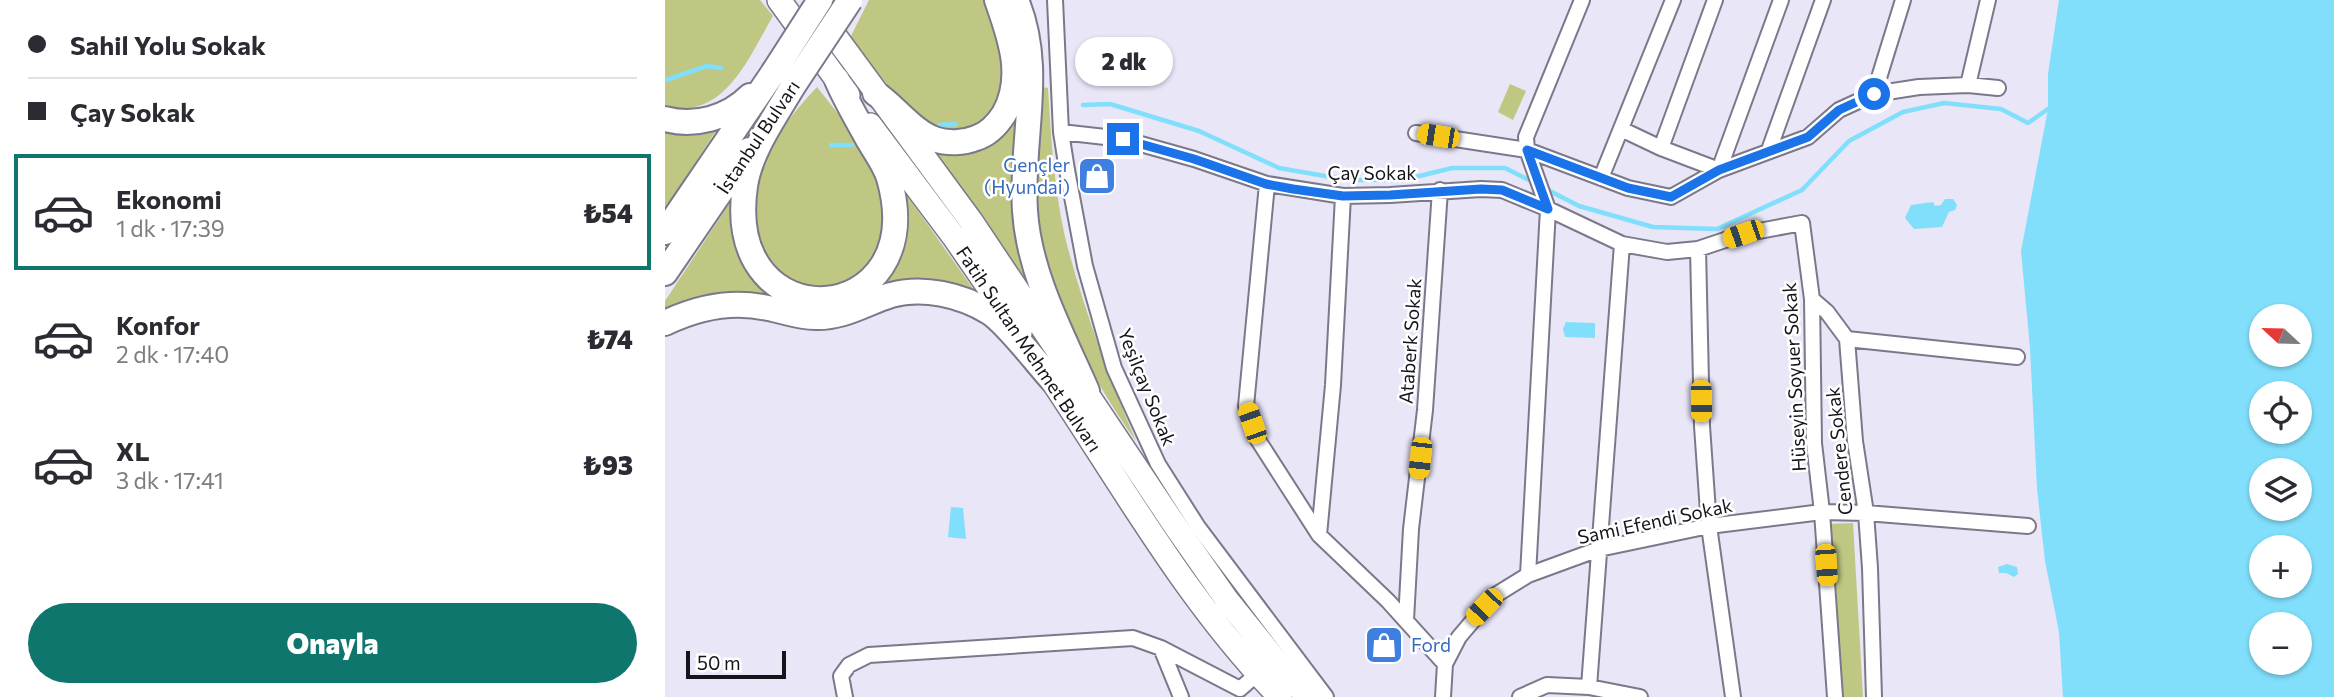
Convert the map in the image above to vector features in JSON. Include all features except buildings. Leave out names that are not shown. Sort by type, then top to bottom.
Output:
[{"type":"highway","name":"İstanbul Bulvarı","points":[[665,273],[783,79],[820,0]]},
{"type":"highway","name":"İstanbul Bulvarı","points":[[665,232],[783,79],[850,0]]},
{"type":"highway","points":[[875,93],[892,104],[913,127],[936,140],[970,141],[989,132],[1005,111],[1014,83],[1012,47],[997,0]]},
{"type":"highway","points":[[1016,0],[1025,29],[1031,80],[1024,190],[1027,230],[1041,284],[1087,391]]},
{"type":"highway","points":[[783,79],[745,185],[747,240],[764,275],[777,286],[805,299],[821,301],[835,299],[866,284],[878,272],[887,257],[894,216],[889,179],[883,164],[837,80]]},
{"type":"highway","points":[[665,119],[682,123],[717,117],[783,79]]},
{"type":"highway","points":[[665,323],[715,306],[750,305],[818,318],[851,312],[901,293],[919,291],[942,294],[989,312],[1054,382]]},
{"type":"main road","name":"Fatih Sultan Mehmet Bulvarı","points":[[779,0],[954,237],[1204,606],[1257,674],[1280,697]]},
{"type":"main road","name":"Fatih Sultan Mehmet Bulvarı","points":[[809,0],[971,221],[1227,600],[1308,697]]},
{"type":"street","name":"Yeşilçay Sokak","points":[[1055,0],[1061,132],[1085,265],[1115,368],[1152,451],[1198,527],[1326,697]]},
{"type":"street","points":[[1528,575],[1548,209],[1527,150],[1526,136],[1582,0]]},
{"type":"street","points":[[1601,178],[1674,0]]},
{"type":"street","points":[[1661,148],[1715,0]]},
{"type":"street","points":[[1719,170],[1781,0]]},
{"type":"street","points":[[1769,150],[1823,0]]},
{"type":"street","points":[[1874,94],[1903,0]]},
{"type":"street","points":[[1968,85],[1988,0]]},
{"type":"street","points":[[1416,133],[1527,150],[1628,188],[1671,197],[1719,170],[1808,137],[1839,110],[1874,94],[1919,87],[1968,85],[1998,88]]},
{"type":"street","points":[[1621,129],[1719,170]]},
{"type":"street","name":"Çay Sokak","points":[[1061,132],[1123,139],[1194,159],[1266,184],[1343,196],[1440,190],[1502,190],[1622,244],[1667,252],[1698,249],[1743,234],[1802,223]]},
{"type":"street","points":[[1266,184],[1247,406],[1258,440],[1319,535],[1388,601],[1445,664]]},
{"type":"street","name":"Ataberk Sokak","points":[[1405,620],[1411,528],[1425,410],[1440,190]]},
{"type":"street","points":[[1319,535],[1333,385],[1343,196]]},
{"type":"street","name":"Hüseyin Soyuer Sokak","points":[[1802,223],[1812,299],[1814,443],[1822,512],[1835,697]]},
{"type":"street","points":[[1588,687],[1622,244]]},
{"type":"street","points":[[1698,249],[1702,426],[1709,526],[1733,697]]},
{"type":"street","points":[[1812,299],[1827,312],[1847,340],[2017,357]]},
{"type":"street","name":"Cendere Sokak","points":[[1847,340],[1855,441],[1866,513],[1874,697]]},
{"type":"street","name":"Sami Efendi Sokak","points":[[1443,697],[1445,664],[1459,636],[1495,596],[1528,575],[1599,549],[1709,526],[1822,512],[2028,526]]},
{"type":"street","points":[[845,697],[841,676],[849,666],[869,655],[1133,638],[1161,648],[1236,693],[1257,674]]},
{"type":"street","points":[[1161,648],[1181,697]]},
{"type":"street","points":[[1520,697],[1547,685],[1588,687],[1640,697]]},
{"type":"green space","points":[[665,0],[760,0],[773,16],[744,67],[719,95],[703,104],[686,108],[665,106]]},
{"type":"green space","points":[[869,0],[986,0],[1005,63],[1001,102],[984,126],[941,135],[909,112],[850,38]]},
{"type":"green space","points":[[1510,84],[1526,91],[1513,120],[1498,112]]},
{"type":"green space","points":[[817,87],[870,154],[886,211],[876,260],[840,290],[802,291],[762,262],[751,203],[759,170],[766,155],[784,126]]},
{"type":"green space","points":[[1042,87],[1048,88],[1056,182],[1065,237],[1097,340],[1136,441],[1080,349],[1052,279],[1042,243],[1036,208],[1035,173],[1041,132]]},
{"type":"green space","points":[[1017,105],[1036,294],[931,147]]},
{"type":"green space","points":[[721,123],[665,209],[665,126]]},
{"type":"green space","points":[[901,187],[979,297],[867,291]]},
{"type":"green space","points":[[737,192],[791,302],[665,319],[665,301]]},
{"type":"green space","points":[[1853,523],[1863,697],[1839,697],[1829,524]]},
{"type":"water","points":[[2059,0],[2334,0],[2334,697],[2063,697],[2059,632],[2045,561],[2037,489],[2030,348],[2021,251],[2048,109],[2048,74]]},
{"type":"water","points":[[1945,199],[1953,199],[1957,205],[1955,210],[1949,212],[1942,227],[1914,229],[1905,218],[1911,205],[1933,202],[1935,206],[1941,205]]},
{"type":"water","points":[[1566,322],[1595,323],[1595,338],[1565,337],[1563,329]]},
{"type":"water","points":[[951,507],[963,508],[966,539],[948,537]]},
{"type":"water","points":[[2007,564],[2017,567],[2018,574],[2014,577],[1999,573],[1998,567]]},
{"type":"waterway","points":[[666,80],[707,66],[721,68]]},
{"type":"waterway","points":[[1546,189],[1579,206],[1653,227],[1717,229],[1802,190],[1849,141],[1903,112],[1944,103],[2001,109],[2028,123],[2048,109]]},
{"type":"waterway","points":[[1083,105],[1110,104],[1199,131],[1279,168],[1348,180],[1403,180],[1452,168],[1505,168],[1535,183]]},
{"type":"waterway","points":[[939,125],[956,124]]},
{"type":"waterway","points":[[831,145],[852,145]]},
{"type":"place","name":"Gençler (Hyundai)","points":[[1097,176]]},
{"type":"place","name":"Ford","points":[[1384,645]]},
{"type":"route","points":[[1123,139],[1194,159],[1266,184],[1293,189],[1343,196],[1440,190],[1502,190],[1548,209],[1527,150],[1628,188],[1671,197],[1719,170],[1808,137],[1839,110],[1874,94]]}]
